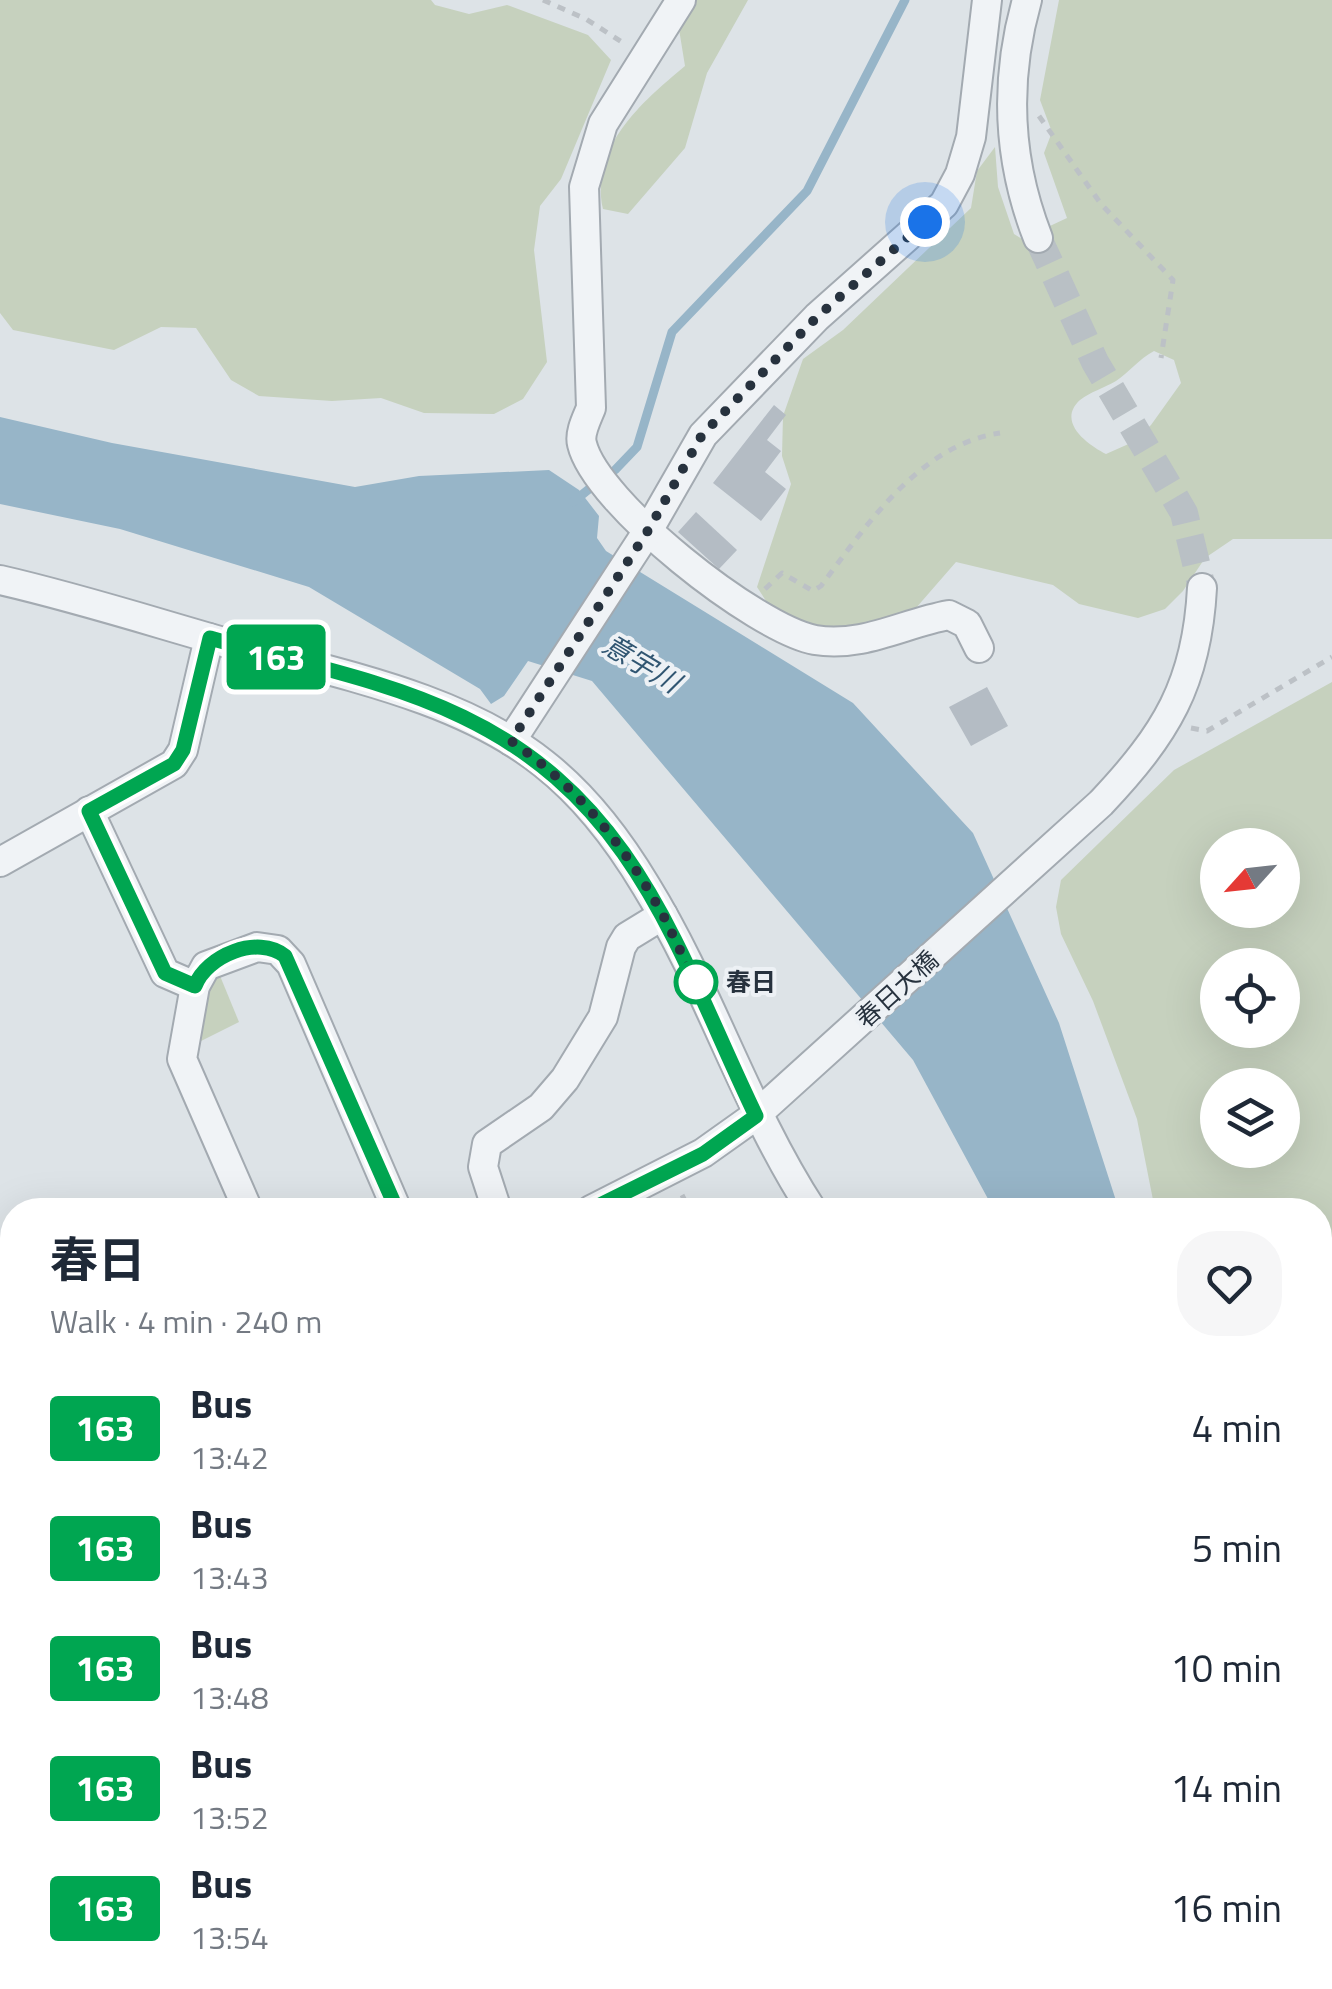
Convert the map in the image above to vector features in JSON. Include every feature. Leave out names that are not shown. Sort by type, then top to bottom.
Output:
[{"type":"street","points":[[681,0],[603,124],[584,187],[591,408],[580,439],[612,497],[645,535],[783,630],[817,640],[884,635],[949,614],[967,624],[979,648]]},
{"type":"street","points":[[516,734],[645,535],[702,435],[817,317],[944,204],[960,174],[970,137],[988,0]]},
{"type":"street","points":[[1027,0],[1014,52],[1011,111],[1018,175],[1038,238]]},
{"type":"street","points":[[0,580],[210,638],[516,734],[614,838],[662,915],[806,1198]]},
{"type":"street","name":"春日大橋","points":[[614,1198],[703,1154],[763,1109],[1024,875],[1129,773],[1170,718],[1198,647],[1202,588]]},
{"type":"street","points":[[0,862],[174,764],[183,750],[210,638]]},
{"type":"street","points":[[89,811],[165,973],[195,986]]},
{"type":"street","points":[[493,1198],[483,1167],[487,1144],[554,1094],[602,1017],[621,947],[638,929],[662,915]]},
{"type":"street","points":[[243,1198],[182,1060],[195,986],[214,960],[257,947],[285,956],[392,1198]]},
{"type":"path","points":[[543,0],[586,19],[645,56]]},
{"type":"path","points":[[1011,111],[1040,116],[1101,204],[1173,280],[1161,358]]},
{"type":"path","points":[[735,600],[766,588],[782,573],[813,591],[821,586],[883,502],[944,455],[982,436],[1000,433]]},
{"type":"path","points":[[1170,718],[1198,732],[1207,731],[1332,657]]},
{"type":"green space","points":[[0,0],[431,0],[435,5],[469,14],[507,5],[588,35],[611,60],[561,179],[540,206],[534,250],[547,362],[523,399],[494,414],[424,413],[381,398],[332,401],[259,396],[231,380],[196,328],[161,327],[114,350],[13,330],[0,313]]},
{"type":"green space","points":[[697,0],[748,0],[707,73],[685,148],[628,214],[603,209],[604,165],[612,146],[636,111],[685,66],[679,29]]},
{"type":"green space","points":[[1059,0],[1332,0],[1332,539],[1233,539],[1205,558],[1183,591],[1165,609],[1138,618],[1079,604],[1053,585],[956,562],[909,616],[849,634],[779,621],[757,587],[791,484],[782,456],[783,416],[803,359],[843,330],[971,208],[977,171],[995,147],[998,187],[1014,234],[1022,239],[1067,218],[1044,153],[1052,132],[1040,100]],"holes":[[[1154,351],[1174,360],[1181,383],[1151,425],[1133,442],[1106,454],[1077,432],[1071,416],[1080,400],[1116,381]]]},
{"type":"green space","points":[[1332,682],[1332,1198],[1153,1198],[1137,1119],[1093,1001],[1061,934],[1056,907],[1061,880],[1174,770]]},
{"type":"green space","points":[[218,971],[239,1022],[197,1043],[207,981]]},
{"type":"water","name":"意宇川","points":[[0,417],[112,443],[355,487],[419,476],[549,470],[579,490],[599,516],[597,538],[606,551],[853,703],[973,833],[1059,1023],[1115,1198],[988,1198],[913,1060],[592,681],[528,661],[504,696],[491,704],[480,689],[309,587],[120,529],[0,504]]},
{"type":"building","points":[[774,405],[786,415],[767,440],[781,451],[765,472],[786,489],[761,521],[713,483]]},
{"type":"building","points":[[696,512],[737,550],[719,569],[678,532]]},
{"type":"building","points":[[987,687],[1008,726],[971,746],[949,707]]},
{"type":"waterway","points":[[615,470],[637,447],[672,332],[807,191],[905,0]]},
{"type":"waterway","points":[[573,502],[594,485]]},
{"type":"tunnel","points":[[1038,238],[1095,362],[1184,513],[1202,588]]},
{"type":"bus line","name":"163","points":[[392,1198],[285,956],[278,950],[257,947],[214,960],[199,975],[195,986],[165,973],[89,811],[174,764],[183,750],[210,638],[459,714],[511,741],[544,764],[614,838],[646,885],[684,954],[756,1116],[703,1154],[616,1198]]},
{"type":"place","name":"春日","points":[[696,982]]},
{"type":"route","points":[[696,982],[697,985],[646,885],[614,838],[544,764],[511,741],[649,529],[702,435],[817,317],[925,222]]}]
